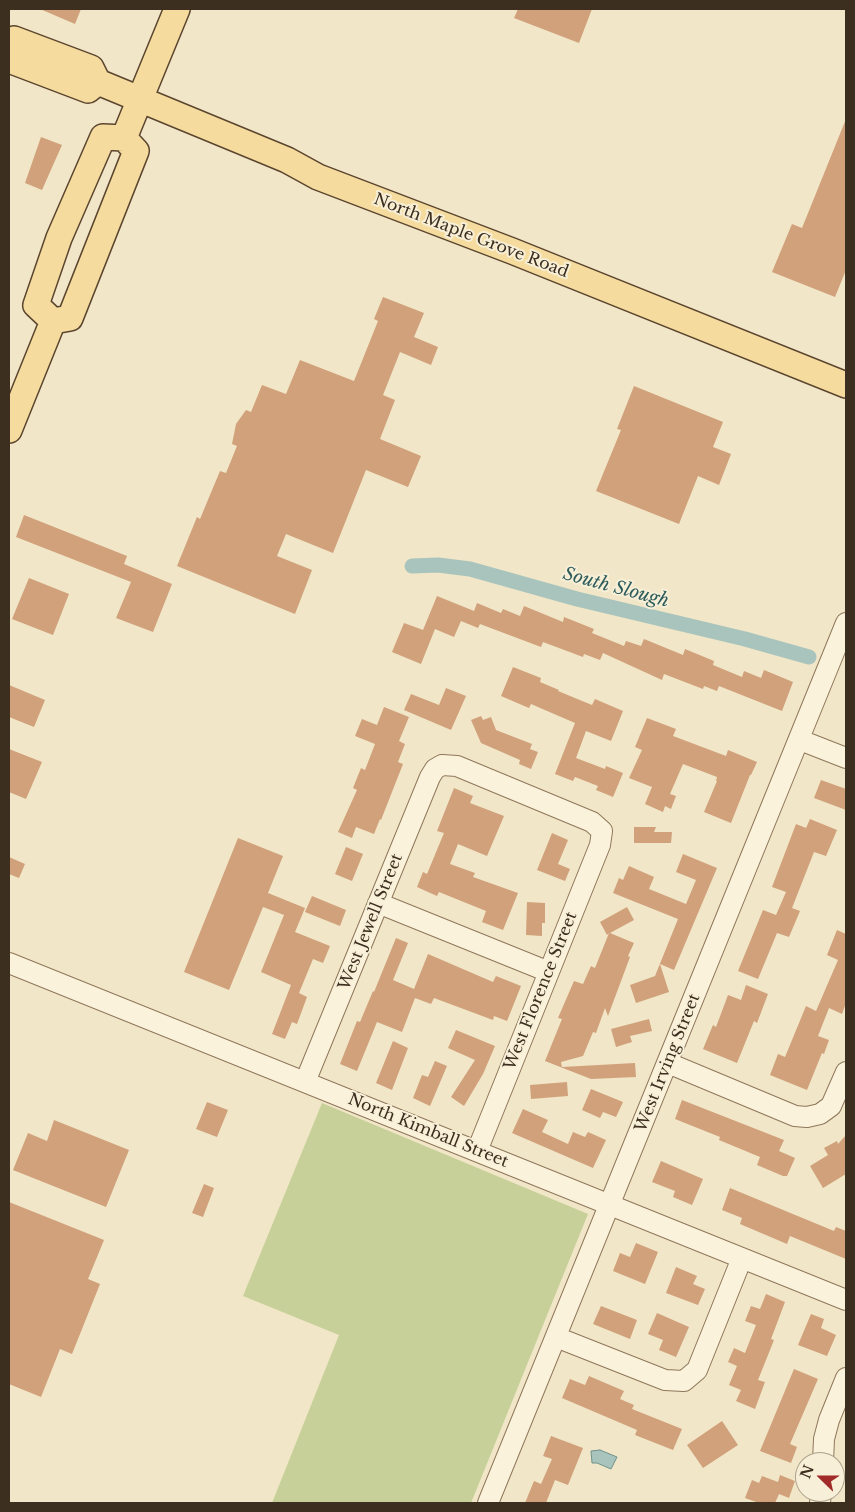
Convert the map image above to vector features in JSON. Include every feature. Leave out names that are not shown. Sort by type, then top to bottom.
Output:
[{"type":"main road","points":[[124,138],[177,9]]},
{"type":"main road","name":"North Maple Grove Road","points":[[9,40],[14,39],[91,68],[98,82],[286,160],[318,177],[512,251],[846,385]]},
{"type":"main road","points":[[9,60],[88,90],[98,82]]},
{"type":"main road","points":[[103,137],[124,138],[136,151],[70,318],[53,321],[36,305],[59,238],[103,137]]},
{"type":"main road","points":[[9,430],[53,321]]},
{"type":"street","name":"West Irving Street","points":[[488,1503],[846,623]]},
{"type":"street","points":[[800,740],[846,758]]},
{"type":"street","name":"West Florence Street","points":[[442,765],[457,766],[592,822],[602,831],[600,845],[477,1151]]},
{"type":"street","name":"West Jewell Street","points":[[305,1082],[430,777],[442,765]]},
{"type":"street","points":[[378,903],[549,972]]},
{"type":"street","name":"North Kimball Street","points":[[9,963],[846,1300]]},
{"type":"street","points":[[668,1063],[795,1116],[807,1117],[820,1114],[831,1106],[846,1072]]},
{"type":"street","points":[[556,1338],[665,1380],[684,1381],[697,1370],[742,1258]]},
{"type":"street","points":[[823,1452],[824,1439],[829,1420],[846,1378]]},
{"type":"green space","points":[[322,1103],[588,1214],[471,1503],[272,1503],[339,1335],[243,1296]]},
{"type":"water","points":[[600,1450],[617,1457],[611,1469],[597,1463],[592,1463],[591,1451]]},
{"type":"building","points":[[40,9],[81,9],[75,24]]},
{"type":"building","points":[[518,9],[592,9],[579,43],[514,18]]},
{"type":"building","points":[[846,119],[846,270],[835,297],[772,272],[792,224],[802,228]]},
{"type":"building","points":[[41,137],[62,145],[42,190],[25,183]]},
{"type":"building","points":[[383,297],[424,313],[414,337],[438,347],[431,365],[400,352],[383,395],[395,400],[380,439],[421,456],[408,487],[366,470],[333,553],[286,534],[277,556],[312,570],[295,614],[177,566],[197,517],[200,519],[220,471],[226,473],[237,446],[232,444],[236,424],[246,410],[251,412],[262,385],[286,394],[300,360],[354,381],[378,321],[374,319]]},
{"type":"building","points":[[634,386],[723,422],[713,447],[731,454],[719,485],[698,476],[679,524],[596,491],[621,430],[617,429]]},
{"type":"building","points":[[24,515],[127,556],[124,564],[172,584],[153,632],[116,618],[131,582],[16,537]]},
{"type":"building","points":[[29,578],[69,594],[53,635],[12,619]]},
{"type":"building","points":[[437,596],[474,611],[477,603],[501,613],[503,609],[520,616],[524,606],[563,622],[564,617],[594,629],[592,633],[624,646],[626,641],[641,646],[644,639],[683,655],[685,649],[714,661],[713,665],[742,677],[744,671],[761,678],[764,670],[793,682],[782,711],[719,686],[717,691],[704,686],[703,689],[664,674],[662,680],[603,653],[600,660],[584,654],[583,657],[543,642],[541,647],[480,624],[478,628],[461,621],[454,637],[435,629],[421,664],[392,652],[404,623],[423,630]]},
{"type":"building","points":[[513,667],[541,678],[540,682],[592,705],[595,699],[623,711],[611,741],[586,731],[576,758],[605,769],[606,766],[623,773],[613,797],[596,790],[598,786],[575,777],[573,781],[555,774],[575,723],[531,704],[529,708],[501,696]]},
{"type":"building","points":[[9,685],[45,700],[34,727],[9,717]]},
{"type":"building","points":[[446,688],[466,696],[451,730],[404,710],[411,694],[439,705]]},
{"type":"building","points":[[384,707],[409,717],[399,741],[405,744],[398,762],[403,764],[374,834],[356,827],[352,838],[338,832],[357,790],[353,788],[361,768],[365,770],[375,744],[355,736],[362,719],[377,725]]},
{"type":"building","points":[[481,716],[483,720],[491,717],[496,730],[532,744],[530,749],[538,752],[531,769],[519,764],[520,760],[481,743],[471,720]]},
{"type":"building","points":[[647,718],[676,729],[673,736],[726,756],[728,750],[757,762],[731,823],[704,812],[717,777],[683,764],[670,794],[676,796],[671,809],[665,806],[663,812],[645,804],[652,787],[629,778],[642,750],[635,747]]},
{"type":"building","points":[[9,749],[42,762],[26,799],[9,792]]},
{"type":"building","points":[[821,780],[846,789],[846,810],[814,798]]},
{"type":"building","points":[[454,788],[473,796],[470,803],[504,816],[487,856],[458,844],[450,864],[475,873],[473,877],[518,893],[503,930],[482,922],[486,911],[439,892],[437,896],[417,887],[423,872],[427,874],[444,833],[437,831]]},
{"type":"building","points":[[810,819],[837,830],[826,856],[814,852],[792,908],[800,911],[789,937],[777,933],[758,979],[738,971],[763,910],[776,915],[786,892],[772,887],[796,824],[806,828]]},
{"type":"building","points":[[634,827],[656,827],[654,832],[672,832],[671,843],[634,843]]},
{"type":"building","points":[[552,833],[568,840],[558,864],[570,869],[565,881],[537,870]]},
{"type":"building","points":[[238,838],[283,856],[268,893],[305,908],[295,932],[330,946],[323,963],[313,959],[299,993],[307,997],[297,1024],[292,1022],[285,1039],[272,1034],[291,985],[261,972],[284,915],[263,907],[229,990],[184,972]]},
{"type":"building","points":[[346,847],[363,854],[352,881],[335,874]]},
{"type":"building","points":[[683,854],[717,868],[674,970],[660,964],[669,992],[636,1003],[630,985],[655,976],[678,919],[613,893],[619,878],[623,880],[629,866],[654,877],[649,889],[686,904],[696,880],[676,872]]},
{"type":"building","points":[[9,857],[25,864],[19,878],[9,874]]},
{"type":"building","points":[[312,896],[346,910],[340,926],[305,912]]},
{"type":"building","points":[[527,902],[545,903],[545,923],[542,923],[542,936],[526,935]]},
{"type":"building","points":[[627,907],[634,920],[610,933],[634,943],[608,1016],[605,1008],[596,1033],[593,1032],[583,1056],[561,1062],[562,1067],[635,1063],[636,1077],[591,1079],[545,1061],[562,1019],[558,1018],[574,981],[583,984],[591,966],[595,968],[609,933],[607,935],[600,922]]},
{"type":"building","points":[[837,930],[846,934],[846,1003],[842,1014],[829,1008],[818,1036],[829,1040],[807,1090],[770,1075],[778,1054],[785,1057],[806,1006],[816,1011],[838,960],[827,955]]},
{"type":"building","points":[[396,938],[408,943],[393,980],[414,989],[428,954],[493,982],[496,976],[521,986],[507,1021],[494,1016],[493,1020],[434,998],[431,1004],[415,998],[402,1032],[377,1022],[357,1071],[340,1064],[357,1021],[360,1022]]},
{"type":"building","points":[[746,985],[768,994],[757,1023],[754,1021],[737,1063],[703,1049],[713,1025],[716,1027],[728,995],[741,1000]]},
{"type":"building","points":[[649,1019],[652,1031],[630,1036],[632,1042],[616,1047],[611,1029]]},
{"type":"building","points":[[456,1030],[495,1046],[483,1074],[464,1106],[451,1097],[475,1060],[448,1048]]},
{"type":"building","points":[[393,1041],[408,1048],[392,1090],[376,1083]]},
{"type":"building","points":[[435,1061],[447,1066],[430,1106],[413,1098],[422,1075],[428,1077]]},
{"type":"building","points":[[567,1082],[568,1096],[531,1099],[530,1085]]},
{"type":"building","points":[[591,1089],[623,1102],[616,1117],[603,1112],[600,1118],[582,1110]]},
{"type":"building","points":[[682,1100],[784,1140],[779,1151],[795,1158],[787,1176],[757,1165],[760,1157],[719,1140],[720,1137],[675,1119]]},
{"type":"building","points":[[207,1102],[228,1110],[217,1137],[196,1129]]},
{"type":"building","points":[[523,1109],[548,1120],[542,1132],[568,1144],[573,1132],[585,1137],[588,1132],[606,1140],[593,1168],[512,1133]]},
{"type":"building","points":[[54,1120],[129,1150],[106,1207],[13,1170],[28,1133],[47,1141]]},
{"type":"building","points":[[846,1135],[846,1174],[823,1188],[810,1166],[828,1155],[824,1148],[837,1141],[838,1144]]},
{"type":"building","points":[[661,1161],[703,1179],[692,1205],[673,1197],[675,1191],[652,1182]]},
{"type":"building","points":[[204,1184],[214,1188],[203,1217],[192,1213]]},
{"type":"building","points":[[730,1188],[834,1231],[836,1227],[846,1231],[846,1259],[790,1236],[787,1244],[740,1224],[742,1218],[722,1210]]},
{"type":"building","points":[[9,1202],[104,1240],[88,1279],[100,1284],[72,1354],[60,1349],[41,1397],[9,1384]]},
{"type":"building","points":[[636,1243],[658,1252],[645,1284],[613,1271],[620,1253],[630,1257]]},
{"type":"building","points":[[676,1267],[697,1276],[693,1284],[705,1289],[698,1305],[666,1293]]},
{"type":"building","points":[[766,1294],[785,1302],[771,1339],[774,1340],[758,1380],[765,1382],[755,1409],[736,1401],[741,1390],[729,1385],[737,1366],[728,1362],[734,1348],[745,1353],[756,1325],[745,1321],[751,1306],[760,1309]]},
{"type":"building","points":[[601,1306],[637,1320],[630,1339],[593,1324]]},
{"type":"building","points":[[657,1313],[689,1327],[676,1357],[659,1350],[663,1340],[648,1334]]},
{"type":"building","points":[[811,1314],[824,1319],[821,1328],[836,1335],[827,1356],[798,1345]]},
{"type":"building","points":[[794,1369],[818,1379],[790,1444],[797,1447],[791,1463],[760,1451]]},
{"type":"building","points":[[589,1376],[624,1391],[620,1399],[634,1405],[632,1409],[682,1429],[673,1450],[635,1435],[637,1430],[562,1398],[570,1379],[585,1385]]},
{"type":"building","points":[[722,1421],[738,1445],[703,1468],[687,1445]]},
{"type":"building","points":[[551,1436],[583,1448],[568,1485],[555,1480],[546,1503],[525,1503],[534,1481],[541,1484],[552,1459],[543,1456]]},
{"type":"building","points":[[780,1475],[795,1481],[789,1498],[779,1494],[775,1503],[759,1503],[745,1498],[752,1480],[759,1483],[762,1476],[778,1482]]},
{"type":"waterway","name":"South Slough","points":[[412,566],[438,565],[470,569],[577,599],[745,639],[809,657]]}]
